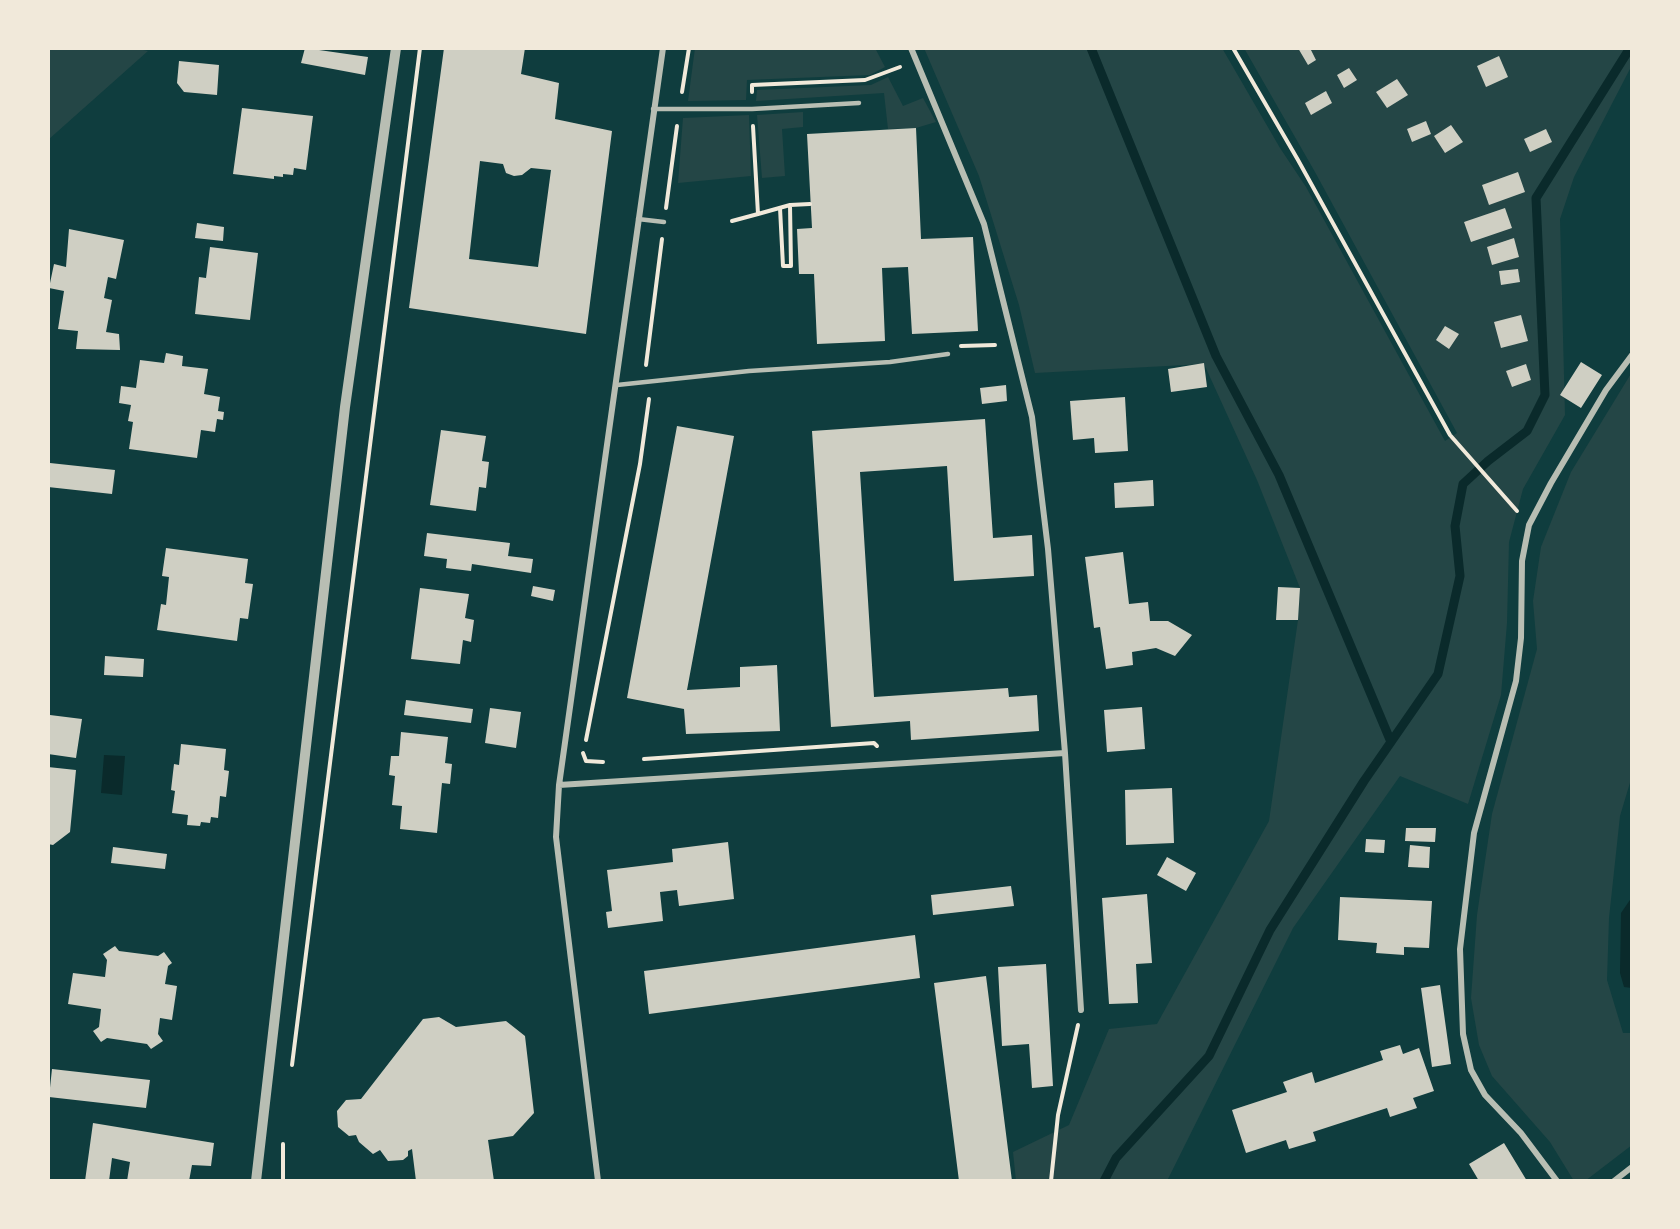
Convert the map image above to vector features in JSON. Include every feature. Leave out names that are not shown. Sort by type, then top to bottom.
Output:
[{"type":"street","points":[[256,1181],[345,407],[396,48]]},
{"type":"street","points":[[598,1181],[556,837],[559,785],[663,48]]},
{"type":"street","points":[[911,48],[984,224],[1032,417],[1048,549],[1065,753],[1081,1010]]},
{"type":"street","points":[[1557,1181],[1521,1133],[1485,1095],[1472,1070],[1463,1034],[1460,949],[1474,832],[1516,681],[1521,638],[1522,561],[1529,525],[1606,390],[1632,355]]},
{"type":"street","points":[[559,785],[895,766],[1065,753]]},
{"type":"street","points":[[1614,1181],[1632,1167]]},
{"type":"lane","points":[[653,109],[679,111],[859,103]]},
{"type":"lane","points":[[638,219],[664,222]]},
{"type":"lane","points":[[617,385],[749,371],[890,362],[948,354]]},
{"type":"path","points":[[291,1074],[420,48]]},
{"type":"path","points":[[610,761],[586,761],[583,754],[640,465],[650,399],[645,381],[664,222],[689,48]]},
{"type":"path","points":[[1233,48],[1298,160],[1450,435],[1529,525]]},
{"type":"path","points":[[758,214],[790,205],[810,204]]},
{"type":"path","points":[[780,208],[783,266],[791,266],[790,205]]},
{"type":"path","points":[[948,354],[963,345],[1014,344]]},
{"type":"path","points":[[633,760],[874,743],[895,766]]},
{"type":"path","points":[[1051,1181],[1058,1115],[1081,1010]]},
{"type":"path","points":[[283,1181],[284,1132]]},
{"type":"shaded area","points":[[48,48],[133,48],[148,51],[48,140]]},
{"type":"shaded area","points":[[695,48],[875,48],[885,67],[870,75],[747,80],[746,100],[688,101]]},
{"type":"shaded area","points":[[924,48],[1222,48],[1280,148],[1306,187],[1445,441],[1457,433],[1315,172],[1244,48],[1632,48],[1632,65],[1574,177],[1560,219],[1565,415],[1523,489],[1509,542],[1507,623],[1501,695],[1468,804],[1400,776],[1293,928],[1167,1181],[1016,1181],[1013,1152],[1069,1125],[1109,1029],[1157,1024],[1269,821],[1298,620],[1300,588],[1257,480],[1204,364],[1035,373],[1019,305],[979,176]]},
{"type":"shaded area","points":[[888,77],[903,106],[923,98],[936,122],[916,128],[888,129],[884,93],[756,101],[757,90],[871,85]]},
{"type":"shaded area","points":[[803,112],[803,127],[782,129],[785,176],[762,178],[757,115]]},
{"type":"shaded area","points":[[749,115],[751,176],[678,183],[683,118]]},
{"type":"shaded area","points":[[1632,372],[1632,776],[1620,816],[1609,918],[1607,980],[1623,1033],[1632,1033],[1632,1145],[1585,1181],[1574,1181],[1550,1142],[1492,1076],[1479,1045],[1471,998],[1477,915],[1492,814],[1537,649],[1533,601],[1541,547],[1571,472]]},
{"type":"shaded area","points":[[104,755],[125,756],[122,795],[101,793]]},
{"type":"shaded area","points":[[1632,897],[1632,988],[1624,987],[1620,973],[1621,913]]},
{"type":"building","points":[[305,48],[368,57],[365,75],[301,63]]},
{"type":"building","points":[[444,48],[525,48],[521,74],[559,83],[555,119],[612,131],[586,334],[409,308]],"holes":[[[480,161],[503,164],[506,173],[514,176],[522,175],[531,168],[551,170],[538,267],[469,259]]]},
{"type":"building","points":[[1298,48],[1310,48],[1316,60],[1308,65]]},
{"type":"building","points":[[1499,56],[1508,77],[1486,87],[1477,66]]},
{"type":"building","points":[[179,61],[219,65],[217,95],[184,92],[177,83]]},
{"type":"building","points":[[1349,68],[1357,80],[1344,88],[1337,75]]},
{"type":"building","points":[[1397,79],[1408,95],[1387,108],[1376,92]]},
{"type":"building","points":[[1326,91],[1332,103],[1311,115],[1305,103]]},
{"type":"building","points":[[242,108],[313,116],[306,170],[294,168],[293,175],[283,174],[283,177],[274,176],[274,179],[233,174]]},
{"type":"building","points":[[1426,121],[1431,134],[1412,142],[1407,129]]},
{"type":"building","points":[[1451,125],[1463,142],[1445,153],[1434,136]]},
{"type":"building","points":[[916,128],[921,239],[973,237],[978,331],[912,334],[908,267],[882,268],[885,341],[817,344],[814,274],[799,274],[797,229],[812,228],[807,134]]},
{"type":"building","points":[[1546,129],[1552,142],[1530,152],[1524,139]]},
{"type":"building","points":[[1518,172],[1525,192],[1489,205],[1482,185]]},
{"type":"building","points":[[1505,208],[1512,228],[1471,242],[1464,222]]},
{"type":"building","points":[[197,223],[224,227],[223,241],[195,238]]},
{"type":"building","points":[[69,229],[124,240],[116,279],[108,277],[104,298],[112,300],[106,332],[119,334],[120,350],[76,349],[78,331],[58,329],[64,291],[49,288],[54,264],[66,267]]},
{"type":"building","points":[[1514,238],[1519,257],[1492,265],[1487,247]]},
{"type":"building","points":[[210,247],[258,253],[250,320],[195,314],[199,277],[206,278]]},
{"type":"building","points":[[1518,269],[1520,282],[1501,285],[1499,271]]},
{"type":"building","points":[[1521,315],[1528,341],[1501,348],[1494,322]]},
{"type":"building","points":[[1445,326],[1459,334],[1449,349],[1436,340]]},
{"type":"building","points":[[166,353],[183,356],[182,366],[208,369],[204,394],[220,397],[218,411],[224,412],[223,420],[217,419],[215,432],[201,430],[197,458],[129,449],[133,422],[128,421],[131,405],[119,403],[121,386],[136,388],[140,360],[164,363]]},
{"type":"building","points":[[1581,362],[1602,375],[1581,408],[1560,395]]},
{"type":"building","points":[[1204,363],[1207,387],[1171,392],[1168,369]]},
{"type":"building","points":[[1526,364],[1531,380],[1512,387],[1506,371]]},
{"type":"building","points":[[1006,385],[1007,401],[982,404],[980,388]]},
{"type":"building","points":[[1125,397],[1128,451],[1095,453],[1094,438],[1073,440],[1070,401]]},
{"type":"building","points":[[985,419],[993,538],[1032,535],[1034,576],[954,581],[947,466],[860,472],[874,697],[1008,688],[1009,697],[1037,695],[1039,731],[911,740],[910,721],[831,727],[812,431]]},
{"type":"building","points":[[677,426],[734,436],[687,690],[740,687],[740,667],[777,665],[780,731],[686,734],[684,709],[627,698]]},
{"type":"building","points":[[441,430],[486,436],[482,461],[489,462],[486,488],[479,487],[476,511],[430,505]]},
{"type":"building","points":[[50,463],[115,470],[112,494],[48,487]]},
{"type":"building","points":[[1153,480],[1154,506],[1115,508],[1114,483]]},
{"type":"building","points":[[427,533],[510,543],[508,556],[533,559],[531,573],[472,564],[471,571],[446,568],[447,559],[424,556]]},
{"type":"building","points":[[166,548],[248,559],[245,583],[253,584],[248,619],[240,618],[237,641],[157,630],[161,604],[166,605],[169,577],[162,576]]},
{"type":"building","points":[[1123,552],[1129,604],[1148,602],[1150,621],[1168,621],[1192,635],[1175,656],[1156,648],[1132,652],[1133,665],[1106,669],[1100,627],[1094,628],[1085,557]]},
{"type":"building","points":[[533,586],[555,590],[553,601],[531,596]]},
{"type":"building","points":[[1278,587],[1300,588],[1298,620],[1276,620]]},
{"type":"building","points":[[420,588],[469,594],[465,618],[474,620],[471,642],[463,640],[460,664],[411,659]]},
{"type":"building","points":[[105,656],[144,659],[143,677],[104,675]]},
{"type":"building","points":[[406,700],[473,709],[471,723],[404,715]]},
{"type":"building","points":[[1142,707],[1145,749],[1107,752],[1104,710]]},
{"type":"building","points":[[490,708],[521,712],[516,748],[485,743]]},
{"type":"building","points":[[50,715],[82,719],[76,758],[48,754]]},
{"type":"building","points":[[401,732],[448,737],[445,763],[452,764],[450,784],[442,783],[437,833],[400,829],[402,806],[392,805],[395,776],[389,775],[391,756],[399,756]]},
{"type":"building","points":[[181,744],[226,749],[224,770],[229,771],[226,797],[220,796],[218,818],[211,817],[210,823],[201,822],[200,826],[187,825],[188,815],[172,813],[175,791],[171,790],[174,764],[179,765]]},
{"type":"building","points":[[48,767],[76,770],[70,832],[53,845],[48,844]]},
{"type":"building","points":[[1172,788],[1174,843],[1126,845],[1125,790]]},
{"type":"building","points":[[1406,828],[1436,828],[1435,842],[1405,841]]},
{"type":"building","points":[[1366,839],[1385,840],[1384,853],[1365,852]]},
{"type":"building","points":[[728,842],[734,899],[679,906],[677,890],[660,892],[663,921],[608,928],[606,912],[612,911],[607,870],[673,862],[672,849]]},
{"type":"building","points":[[1410,845],[1430,847],[1429,868],[1408,867]]},
{"type":"building","points":[[113,847],[167,854],[165,869],[111,863]]},
{"type":"building","points":[[1167,857],[1196,873],[1186,891],[1157,875]]},
{"type":"building","points":[[1011,886],[1014,906],[933,915],[931,895]]},
{"type":"building","points":[[1147,894],[1152,963],[1136,964],[1138,1003],[1109,1004],[1102,898]]},
{"type":"building","points":[[1340,897],[1432,901],[1429,948],[1404,947],[1404,955],[1376,953],[1377,943],[1338,940]]},
{"type":"building","points":[[915,935],[920,978],[649,1014],[644,971]]},
{"type":"building","points":[[115,946],[119,951],[158,956],[164,952],[172,963],[168,966],[165,984],[177,986],[172,1020],[160,1018],[158,1034],[163,1041],[151,1049],[147,1044],[107,1038],[101,1042],[93,1031],[99,1027],[101,1009],[68,1004],[73,973],[105,977],[107,960],[103,954]]},
{"type":"building","points":[[1046,964],[1053,1086],[1032,1088],[1029,1044],[1002,1046],[998,967]]},
{"type":"building","points":[[986,976],[1012,1181],[959,1181],[934,983]]},
{"type":"building","points":[[1440,985],[1451,1064],[1432,1067],[1421,988]]},
{"type":"building","points":[[439,1017],[456,1027],[506,1021],[525,1036],[534,1113],[513,1136],[488,1140],[494,1181],[416,1181],[412,1149],[408,1151],[408,1156],[403,1160],[388,1161],[380,1150],[373,1154],[359,1142],[356,1135],[349,1136],[338,1127],[337,1111],[346,1100],[361,1099],[423,1019]]},
{"type":"building","points":[[1400,1045],[1403,1054],[1419,1048],[1434,1091],[1413,1098],[1417,1108],[1390,1117],[1387,1108],[1313,1132],[1316,1141],[1289,1149],[1286,1140],[1246,1153],[1232,1110],[1287,1092],[1283,1082],[1312,1072],[1315,1083],[1383,1060],[1380,1051]]},
{"type":"building","points":[[52,1069],[150,1080],[146,1108],[49,1097]]},
{"type":"building","points":[[93,1123],[214,1143],[211,1166],[192,1165],[189,1181],[127,1181],[130,1162],[112,1158],[109,1181],[85,1181]]},
{"type":"building","points":[[1504,1143],[1527,1181],[1479,1181],[1469,1164]]},
{"type":"waterway","points":[[1091,48],[1216,356],[1279,475],[1391,742]]},
{"type":"waterway","points":[[1104,1181],[1116,1158],[1209,1056],[1270,930],[1364,781],[1438,674],[1460,576],[1455,526],[1463,484],[1527,431],[1545,395],[1536,198],[1630,48]]}]
